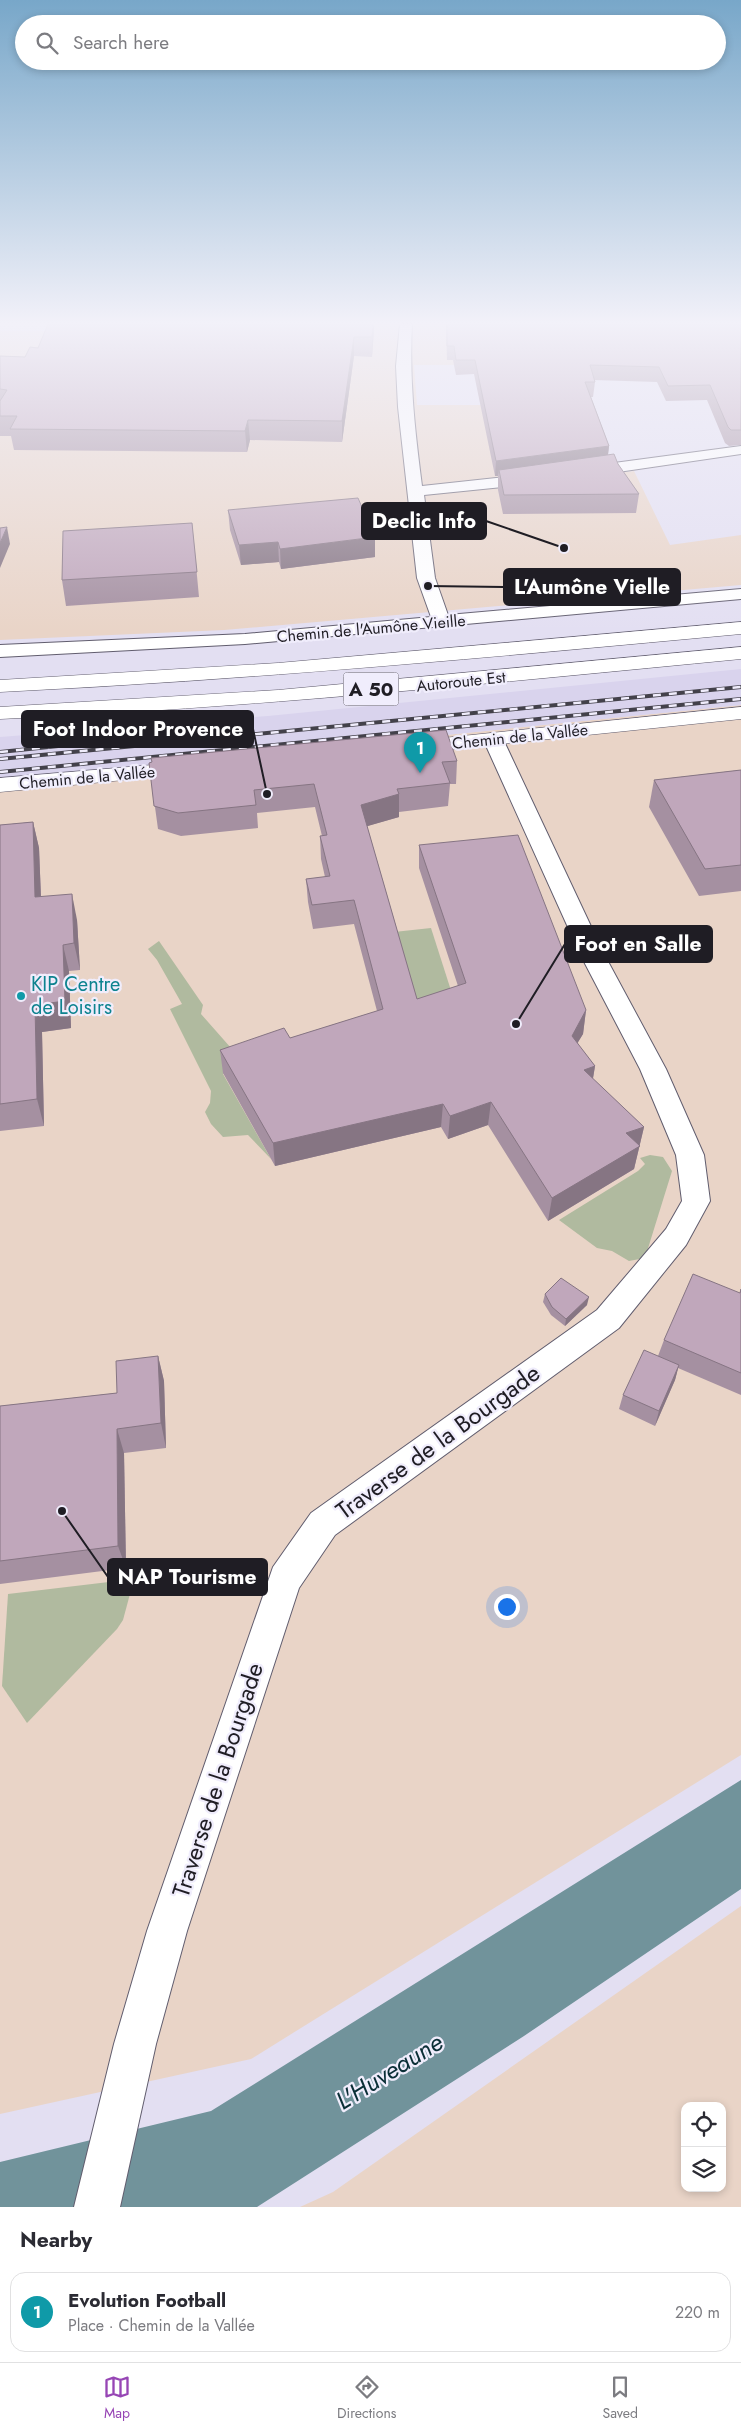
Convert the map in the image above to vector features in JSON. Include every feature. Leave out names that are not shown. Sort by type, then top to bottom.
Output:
[{"type":"main road","name":"Autoroute Est","points":[[0,686],[216,675],[430,658],[741,628]]},
{"type":"main road","name":"Autoroute Est","points":[[0,713],[234,700],[423,684],[741,653]]},
{"type":"main road","name":"Chemin de la Vallée","points":[[395,748],[741,713]]},
{"type":"main road","name":"Chemin de la Vallée","points":[[0,786],[208,766]]},
{"type":"street","points":[[407,427],[426,578],[441,621]]},
{"type":"street","points":[[565,474],[741,450]]},
{"type":"street","points":[[415,491],[444,490],[547,477]]},
{"type":"street","name":"Chemin de l'Aumône Vieille","points":[[0,650],[244,639],[741,594]]},
{"type":"street","name":"Traverse de la Bourgade","points":[[97,2207],[135,2044],[167,1931],[285,1579],[323,1524],[608,1319],[676,1237],[696,1202],[690,1155],[653,1069],[592,954],[493,739]]},
{"type":"shaded area","points":[[0,427],[532,427],[548,482],[634,471],[670,545],[741,535],[741,585],[224,630],[0,640]]},
{"type":"shaded area","points":[[741,669],[741,705],[0,780],[0,737],[268,716]]},
{"type":"shaded area","points":[[741,705],[741,1755],[251,2059],[0,2114],[0,780]]},
{"type":"shaded area","points":[[431,928],[455,1003],[416,1010],[394,932]]},
{"type":"shaded area","points":[[159,941],[203,1005],[201,1014],[246,1065],[223,1074],[271,1159],[248,1135],[223,1137],[211,1124],[205,1112],[210,1103],[211,1091],[170,1009],[182,1004],[157,960],[148,949]]},
{"type":"shaded area","points":[[650,1155],[663,1157],[672,1171],[645,1258],[629,1261],[612,1251],[597,1248],[559,1220],[638,1171],[645,1164],[640,1158]]},
{"type":"shaded area","points":[[134,1579],[123,1620],[117,1629],[27,1723],[2,1686],[8,1594]]},
{"type":"shaded area","points":[[741,1906],[741,2207],[300,2207],[333,2192]]},
{"type":"water","name":"L'Huveaune","points":[[741,1780],[741,1889],[524,2036],[257,2207],[0,2207],[0,2162],[211,2111]]},
{"type":"building","points":[[11,427],[246,427],[245,431],[10,429]]},
{"type":"building","points":[[489,427],[602,427],[609,446],[496,461]]},
{"type":"building","points":[[728,427],[741,427],[741,430],[731,430]]},
{"type":"building","points":[[614,454],[618,464],[639,494],[504,495],[499,470]]},
{"type":"building","points":[[358,498],[375,537],[280,549],[278,542],[239,545],[228,510]]},
{"type":"building","points":[[192,523],[197,572],[62,580],[63,531]]},
{"type":"building","points":[[7,527],[0,543],[0,528]]},
{"type":"building","points":[[446,730],[457,761],[442,762],[450,783],[397,789],[399,794],[361,805],[417,999],[466,983],[419,845],[518,835],[586,1010],[572,1036],[595,1066],[584,1070],[644,1127],[626,1133],[640,1146],[552,1198],[491,1102],[450,1116],[443,1104],[273,1143],[220,1050],[284,1028],[290,1038],[383,1009],[354,900],[312,905],[306,879],[330,876],[320,836],[327,835],[314,784],[254,790],[256,805],[178,813],[154,806],[149,763],[152,762],[151,758]]},
{"type":"building","points":[[741,770],[741,865],[705,869],[654,780]]},
{"type":"building","name":"KIP Centre de Loisirs","points":[[33,822],[35,897],[72,894],[74,943],[63,945],[65,1001],[35,1005],[37,1099],[0,1104],[0,825]]},
{"type":"building","points":[[693,1274],[740,1293],[741,1289],[741,1373],[664,1340]]},
{"type":"building","points":[[561,1278],[589,1297],[566,1319],[552,1307],[545,1294]]},
{"type":"building","points":[[644,1350],[679,1365],[659,1411],[623,1395]]},
{"type":"building","points":[[158,1356],[161,1423],[117,1429],[118,1546],[0,1561],[0,1406],[117,1393],[116,1361]]},
{"type":"railway","points":[[0,759],[741,687]]},
{"type":"railway","points":[[0,772],[741,699]]},
{"type":"railway","points":[[0,752],[97,742]]},
{"type":"place","name":"Declic Info","points":[[564,548]]},
{"type":"place","name":"L'Aumône Vielle","points":[[428,586]]},
{"type":"place","name":"Evolution Football","points":[[420,773]]},
{"type":"place","name":"Foot Indoor Provence","points":[[267,794]]},
{"type":"place","name":"KIP Centre de Loisirs","points":[[21,996]]},
{"type":"place","name":"Foot en Salle","points":[[516,1024]]},
{"type":"place","name":"NAP Tourisme","points":[[62,1511]]}]
